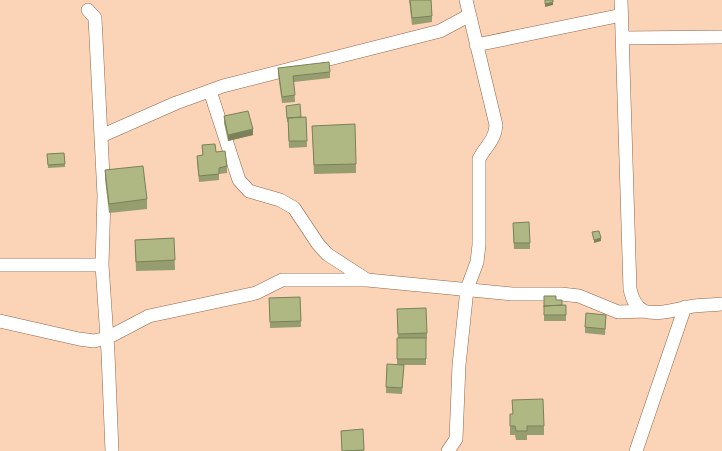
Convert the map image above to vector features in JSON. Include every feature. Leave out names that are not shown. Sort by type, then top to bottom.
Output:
[{"type":"street","points":[[448,451],[456,439],[459,365],[467,290],[477,262],[479,246],[479,159],[484,150],[493,140],[496,125],[468,16],[466,0]]},
{"type":"street","points":[[621,0],[624,38],[622,54],[630,289],[636,305],[644,311]]},
{"type":"street","points":[[88,10],[95,18],[104,196],[102,265],[112,451]]},
{"type":"street","points":[[476,45],[622,15]]},
{"type":"street","points":[[101,136],[176,103],[210,91],[264,74],[440,31],[468,16]]},
{"type":"street","points":[[624,38],[722,37]]},
{"type":"street","points":[[210,91],[239,180],[249,191],[280,200],[294,208],[318,244],[327,254],[367,280]]},
{"type":"street","points":[[0,265],[102,265]]},
{"type":"street","points":[[0,321],[79,339],[94,340],[107,338],[149,316],[256,293],[282,280],[367,280],[512,294],[573,295],[618,312],[653,312],[685,307],[722,304]]},
{"type":"street","points":[[636,451],[685,307]]},
{"type":"building","points":[[410,0],[431,0],[432,16],[412,18]]},
{"type":"building","points":[[545,0],[553,0],[553,2],[545,4]]},
{"type":"building","points":[[329,62],[330,72],[293,76],[295,95],[282,97],[278,68]]},
{"type":"building","points":[[300,104],[301,117],[287,118],[286,106]]},
{"type":"building","points":[[248,111],[253,129],[228,135],[224,116]]},
{"type":"building","points":[[306,117],[307,141],[289,141],[288,118]]},
{"type":"building","points":[[355,124],[356,164],[314,165],[312,126]]},
{"type":"building","points":[[215,144],[216,152],[225,151],[227,166],[219,168],[219,174],[199,176],[197,156],[203,155],[202,145]]},
{"type":"building","points":[[64,153],[65,164],[48,165],[47,154]]},
{"type":"building","points":[[143,166],[147,199],[109,204],[105,170]]},
{"type":"building","points":[[529,222],[530,243],[514,243],[513,223]]},
{"type":"building","points":[[599,231],[601,238],[594,240],[592,232]]},
{"type":"building","points":[[174,238],[175,260],[136,262],[135,240]]},
{"type":"building","points":[[544,296],[556,296],[556,300],[562,300],[562,305],[544,306]]},
{"type":"building","points":[[300,297],[301,321],[270,322],[269,298]]},
{"type":"building","points":[[566,305],[566,315],[544,315],[544,306]]},
{"type":"building","points":[[426,308],[427,333],[398,334],[397,309]]},
{"type":"building","points":[[586,313],[606,315],[605,329],[585,327]]},
{"type":"building","points":[[397,338],[426,338],[426,359],[397,359]]},
{"type":"building","points":[[387,364],[404,365],[402,388],[386,387]]},
{"type":"building","points":[[543,399],[544,426],[527,426],[527,431],[516,431],[515,426],[510,426],[510,414],[513,414],[512,400]]},
{"type":"building","points":[[363,429],[364,450],[342,451],[341,431]]}]
